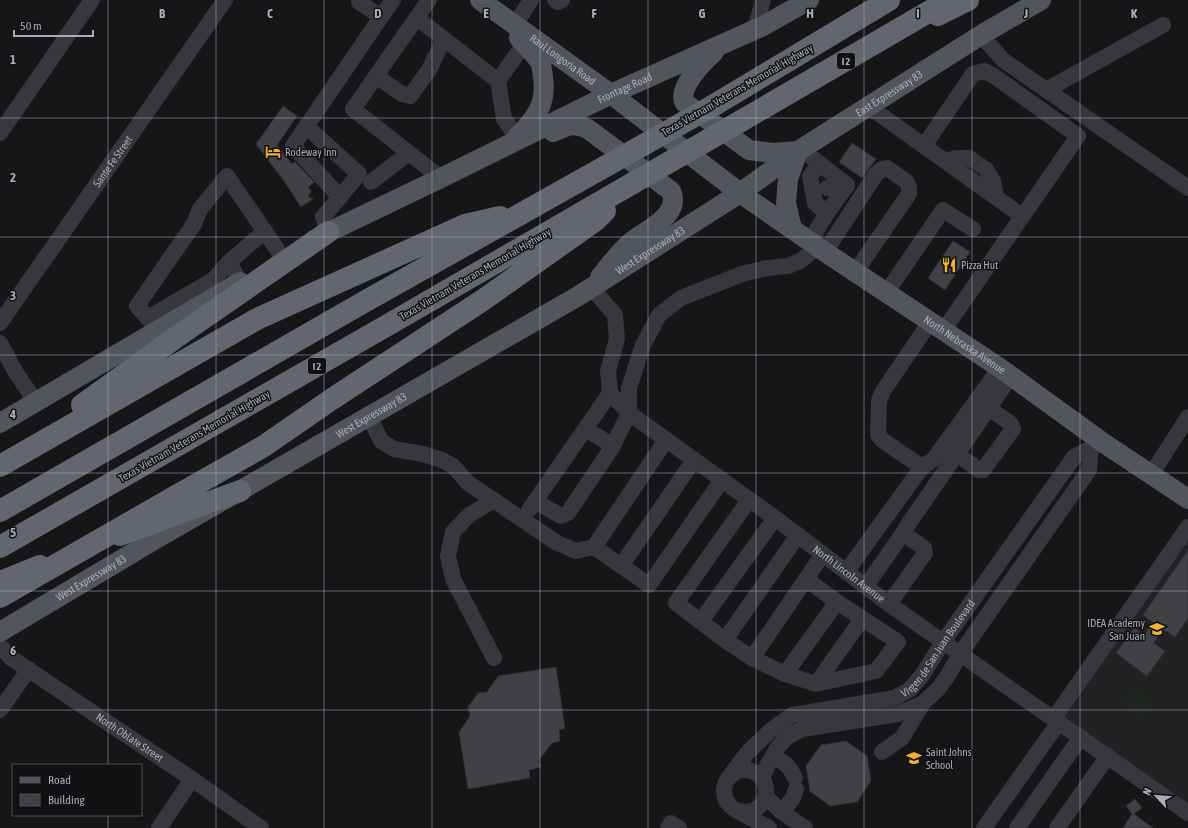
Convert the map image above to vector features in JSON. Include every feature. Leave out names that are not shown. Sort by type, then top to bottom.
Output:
[{"type":"highway","name":"Texas Vietnam Veterans Memorial Highway","points":[[0,511],[364,302],[716,104],[889,0]]},
{"type":"highway","name":"Texas Vietnam Veterans Memorial Highway","points":[[0,547],[379,330],[949,0]]},
{"type":"highway","points":[[816,78],[968,0]]},
{"type":"highway","points":[[0,597],[264,446],[332,399],[483,300],[596,220],[633,183]]},
{"type":"highway","points":[[0,465],[257,319],[465,226],[526,210]]},
{"type":"highway","points":[[0,465],[182,333],[328,232]]},
{"type":"highway","points":[[0,582],[240,490]]},
{"type":"main road","name":"East Expressway 83","points":[[740,193],[800,150],[868,106],[981,35],[1041,0]]},
{"type":"main road","name":"Frontage Road","points":[[441,178],[514,140],[611,94],[755,30],[802,1]]},
{"type":"main road","name":"Raul Longoria Road","points":[[488,4],[514,25],[611,94],[740,193]]},
{"type":"main road","points":[[488,4],[541,63],[544,85],[543,100],[540,109],[526,128],[514,140]]},
{"type":"main road","points":[[723,44],[699,66],[687,85],[683,95],[683,102],[749,150],[773,153],[800,150],[788,179],[786,203],[792,229]]},
{"type":"main road","points":[[514,140],[529,140],[571,124],[582,127],[671,191],[673,195],[671,209],[662,221],[631,242],[616,256],[592,288]]},
{"type":"main road","points":[[0,423],[36,402],[153,324],[240,282],[328,232],[441,178]]},
{"type":"main road","name":"North Nebraska Avenue","points":[[740,193],[886,293],[1006,372],[1095,443],[1188,499]]},
{"type":"main road","name":"West Expressway 83","points":[[0,632],[240,490],[592,288],[740,193]]},
{"type":"street","points":[[0,133],[92,0]]},
{"type":"street","name":"Sante Fe Street","points":[[0,323],[225,0]]},
{"type":"street","points":[[360,0],[359,2],[381,17]]},
{"type":"street","points":[[340,197],[293,146],[393,0]]},
{"type":"street","points":[[429,0],[353,109],[441,178]]},
{"type":"street","points":[[514,25],[531,0]]},
{"type":"street","points":[[555,0],[558,2],[562,0]]},
{"type":"street","points":[[755,30],[763,0]]},
{"type":"street","points":[[417,18],[498,81],[504,119],[514,140]]},
{"type":"street","points":[[1046,90],[1163,25]]},
{"type":"street","points":[[981,35],[1002,60],[1188,188]]},
{"type":"street","points":[[376,76],[402,94],[410,96],[429,70],[444,39]]},
{"type":"street","points":[[498,81],[524,44]]},
{"type":"street","points":[[922,467],[882,440],[878,435],[879,401],[883,391],[1022,216],[1078,136],[994,76],[984,71],[973,74],[924,146]]},
{"type":"street","points":[[868,106],[1022,216]]},
{"type":"street","points":[[306,126],[359,174],[323,216],[328,232]]},
{"type":"street","points":[[800,150],[848,185]]},
{"type":"street","points":[[371,182],[410,153]]},
{"type":"street","points":[[946,162],[956,158],[969,158]]},
{"type":"street","points":[[820,164],[810,176],[818,189],[815,203],[827,213]]},
{"type":"street","points":[[535,501],[561,516],[568,513],[613,446],[629,413],[629,388],[643,345],[659,315],[681,298],[742,274],[767,268],[788,266],[800,261],[818,247],[876,174],[882,169],[887,168],[907,182],[909,194],[855,272]]},
{"type":"street","points":[[986,169],[993,181],[996,197]]},
{"type":"street","points":[[266,232],[229,262],[213,280],[153,324],[137,306],[194,224],[200,209],[227,176],[266,232],[283,258]]},
{"type":"street","points":[[818,189],[848,185]]},
{"type":"street","points":[[818,247],[827,213],[848,185]]},
{"type":"street","points":[[886,293],[943,210],[973,230]]},
{"type":"street","points":[[229,262],[240,282]]},
{"type":"street","points":[[523,520],[610,393],[608,371],[617,339],[615,315],[592,288]]},
{"type":"street","points":[[0,343],[16,373],[36,402]]},
{"type":"street","points":[[866,586],[903,533],[908,523],[989,408],[1006,372]]},
{"type":"street","points":[[846,572],[922,467],[934,459],[1006,372]]},
{"type":"street","name":"North Lincoln Avenue","points":[[610,393],[629,413],[775,518],[889,604],[1188,813]]},
{"type":"street","points":[[957,454],[979,470],[983,470],[1013,429],[1011,424],[989,408]]},
{"type":"street","points":[[369,416],[381,441],[394,449],[424,454],[442,460],[453,466],[468,483],[557,543],[576,551],[594,547],[666,440]]},
{"type":"street","points":[[1150,475],[1187,421]]},
{"type":"street","points":[[586,429],[613,446]]},
{"type":"street","name":"Virgen de San Juan Boulevard","points":[[768,828],[731,808],[726,802],[724,795],[726,781],[748,752],[770,731],[792,715],[894,698],[909,690],[921,677],[943,642],[1074,457],[1095,443]]},
{"type":"street","name":"Virgen de San Juan Boulevard","points":[[762,779],[778,747],[787,737],[802,729],[898,714],[923,703],[938,689],[947,677],[960,654],[1089,470],[1095,443]]},
{"type":"street","points":[[621,566],[694,460]]},
{"type":"street","points":[[594,547],[649,585],[722,480]]},
{"type":"street","points":[[494,500],[469,515],[453,532],[448,556],[453,579],[494,658]]},
{"type":"street","points":[[749,500],[676,603],[725,640],[752,658],[785,674],[816,684],[876,671],[898,642],[837,602],[806,579]]},
{"type":"street","points":[[701,621],[775,518]]},
{"type":"street","points":[[984,828],[1188,527]]},
{"type":"street","points":[[889,604],[925,553],[924,548],[903,533]]},
{"type":"street","points":[[725,640],[798,535]]},
{"type":"street","points":[[752,658],[823,554]]},
{"type":"street","points":[[785,674],[837,602]]},
{"type":"street","points":[[816,684],[862,619]]},
{"type":"street","name":"North Oblate Street","points":[[0,646],[11,658],[192,779],[261,828]]},
{"type":"street","points":[[0,710],[29,669]]},
{"type":"street","points":[[882,752],[902,738],[923,703]]},
{"type":"street","points":[[1017,828],[1081,738]]},
{"type":"street","points":[[1057,828],[1108,756]]},
{"type":"street","points":[[772,757],[784,762],[791,770],[795,783],[793,798],[782,812]]},
{"type":"street","points":[[732,773],[751,770],[762,779],[766,790],[765,796],[758,808],[752,811],[738,811]]},
{"type":"street","points":[[159,828],[192,779]]},
{"type":"street","points":[[765,796],[782,812],[805,828]]},
{"type":"street","points":[[668,828],[671,823],[679,828]]},
{"type":"shaded area","name":"IDEA Academy San Juan","points":[[1188,539],[1188,804],[1064,718]]},
{"type":"shaded area","points":[[1138,684],[1142,685],[1144,691],[1155,698],[1149,713],[1143,719],[1131,713],[1123,704],[1126,695]]},
{"type":"building","name":"Rodeway Inn","points":[[283,106],[297,116],[277,145],[292,164],[295,162],[314,182],[308,187],[311,191],[308,196],[313,199],[301,207],[284,181],[256,144]]},
{"type":"building","points":[[852,143],[876,159],[862,178],[839,162]]},
{"type":"building","name":"Pizza Hut","points":[[953,241],[970,252],[945,290],[928,278]]},
{"type":"building","points":[[1188,550],[1188,618],[1175,637],[1163,629],[1154,643],[1165,651],[1147,676],[1116,653],[1134,628],[1144,635],[1153,622],[1143,615]]},
{"type":"building","points":[[556,667],[565,728],[559,730],[560,741],[552,743],[539,760],[541,767],[529,770],[530,778],[468,789],[459,732],[470,716],[468,707],[478,693],[487,692],[498,676]]},
{"type":"building","points":[[846,741],[867,756],[871,781],[857,802],[830,806],[810,791],[806,766],[821,745]]},
{"type":"building","points":[[1135,799],[1142,808],[1134,814],[1153,828],[1123,828],[1132,814],[1126,806]]},
{"type":"tunnel","points":[[969,158],[986,169]]},
{"type":"place","name":"Rodeway Inn","points":[[273,152]]},
{"type":"place","name":"Pizza Hut","points":[[949,265]]},
{"type":"place","name":"IDEA Academy San Juan","points":[[1157,629]]},
{"type":"place","name":"Saint Johns School","points":[[914,758]]}]
